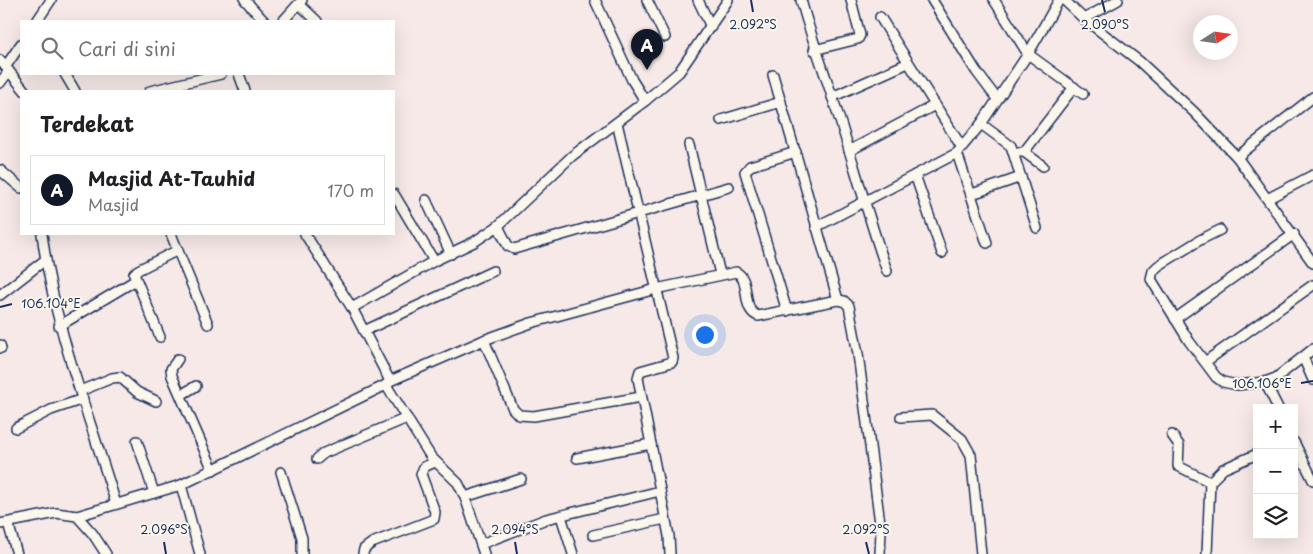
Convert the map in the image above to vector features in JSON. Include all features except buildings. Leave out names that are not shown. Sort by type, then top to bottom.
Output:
[{"type":"street","points":[[38,20],[51,0]]},
{"type":"street","points":[[244,0],[263,20]]},
{"type":"street","points":[[595,0],[632,80],[645,101]]},
{"type":"street","points":[[647,0],[664,37]]},
{"type":"street","points":[[698,0],[711,27]]},
{"type":"street","points":[[352,308],[498,226],[572,156],[617,123],[679,72],[728,0]]},
{"type":"street","points":[[800,0],[814,50],[832,97],[863,204],[886,272]]},
{"type":"street","points":[[814,50],[858,39],[860,35],[851,0]]},
{"type":"street","points":[[932,0],[976,71],[997,99]]},
{"type":"street","points":[[994,0],[1028,54],[1083,94]]},
{"type":"street","points":[[816,227],[863,204],[959,150],[981,124],[1028,54],[1059,0]]},
{"type":"street","points":[[1064,0],[1084,19],[1139,61],[1194,112],[1237,157],[1269,198],[1313,263]]},
{"type":"street","points":[[1084,19],[1118,0]]},
{"type":"street","points":[[284,20],[301,2],[316,20]]},
{"type":"street","points":[[880,17],[935,105],[959,150],[988,243]]},
{"type":"street","points":[[0,83],[5,66],[20,45]]},
{"type":"street","points":[[832,97],[908,63]]},
{"type":"street","points":[[5,66],[24,90]]},
{"type":"street","points":[[66,75],[74,90]]},
{"type":"street","points":[[154,90],[218,75]]},
{"type":"street","points":[[239,75],[244,90]]},
{"type":"street","points":[[773,76],[838,300]]},
{"type":"street","points":[[1024,152],[1074,87]]},
{"type":"street","points":[[1237,157],[1313,97]]},
{"type":"street","points":[[721,120],[781,102]]},
{"type":"street","points":[[849,151],[935,105]]},
{"type":"street","points":[[617,123],[672,362],[639,372],[641,396],[660,491],[670,554]]},
{"type":"street","points":[[981,124],[1008,144],[1013,151],[1037,228]]},
{"type":"street","points":[[689,145],[720,274]]},
{"type":"street","points":[[1013,151],[1024,152],[1043,166]]},
{"type":"street","points":[[787,311],[746,172],[750,166],[796,152]]},
{"type":"street","points":[[0,170],[20,187]]},
{"type":"street","points":[[915,175],[942,253]]},
{"type":"street","points":[[1269,198],[1313,175]]},
{"type":"street","points":[[972,194],[1021,177]]},
{"type":"street","points":[[498,226],[508,246],[514,249],[729,187]]},
{"type":"street","points":[[395,196],[434,261]]},
{"type":"street","points":[[426,200],[451,254]]},
{"type":"street","points":[[1220,230],[1200,240],[1153,271],[1152,283],[1216,377],[1229,384],[1265,382],[1276,378],[1313,349]]},
{"type":"street","points":[[1175,319],[1294,234]]},
{"type":"street","points":[[42,235],[45,260],[59,326],[116,504]]},
{"type":"street","points":[[170,235],[208,324]]},
{"type":"street","points":[[306,235],[352,308],[407,418],[436,462],[451,475],[465,497],[484,554]]},
{"type":"street","points":[[160,337],[134,274],[138,270],[178,250]]},
{"type":"street","points":[[0,295],[45,260]]},
{"type":"street","points":[[364,331],[493,271]]},
{"type":"street","points":[[16,554],[4,523],[56,514],[77,516],[181,485],[388,383],[484,340],[531,323],[656,289],[736,272],[741,275],[749,308],[754,315],[787,311],[838,300],[846,302],[858,354],[881,531],[880,554]]},
{"type":"street","points":[[59,326],[136,280]]},
{"type":"street","points":[[1205,362],[1313,285]]},
{"type":"street","points":[[484,340],[512,409],[519,415],[534,416],[641,396]]},
{"type":"street","points":[[1303,357],[1313,380]]},
{"type":"street","points":[[178,359],[172,366],[171,372],[213,470]]},
{"type":"street","points":[[16,428],[112,378],[120,378],[137,392],[156,401]]},
{"type":"street","points":[[1265,382],[1276,404]]},
{"type":"street","points":[[181,395],[196,386]]},
{"type":"street","points":[[901,417],[932,416],[966,444],[973,470],[981,554]]},
{"type":"street","points":[[317,459],[324,454],[407,418]]},
{"type":"street","points":[[1172,435],[1179,445],[1178,466],[1210,482]]},
{"type":"street","points":[[137,441],[154,493]]},
{"type":"street","points":[[577,458],[651,444]]},
{"type":"street","points":[[1298,449],[1313,480]]},
{"type":"street","points":[[1207,554],[1210,482],[1222,470],[1253,456]]},
{"type":"street","points":[[363,554],[367,546],[434,519],[435,512],[421,474],[424,467],[436,462]]},
{"type":"street","points":[[281,472],[302,538],[302,554]]},
{"type":"street","points":[[465,497],[522,480]]},
{"type":"street","points":[[181,485],[200,554]]},
{"type":"street","points":[[480,544],[561,516],[660,491]]},
{"type":"street","points":[[77,516],[94,534],[106,554]]},
{"type":"street","points":[[561,516],[573,554]]},
{"type":"street","points":[[593,535],[665,519]]},
{"type":"place","name":"Masjid At-Tauhid","points":[[647,70]]}]
